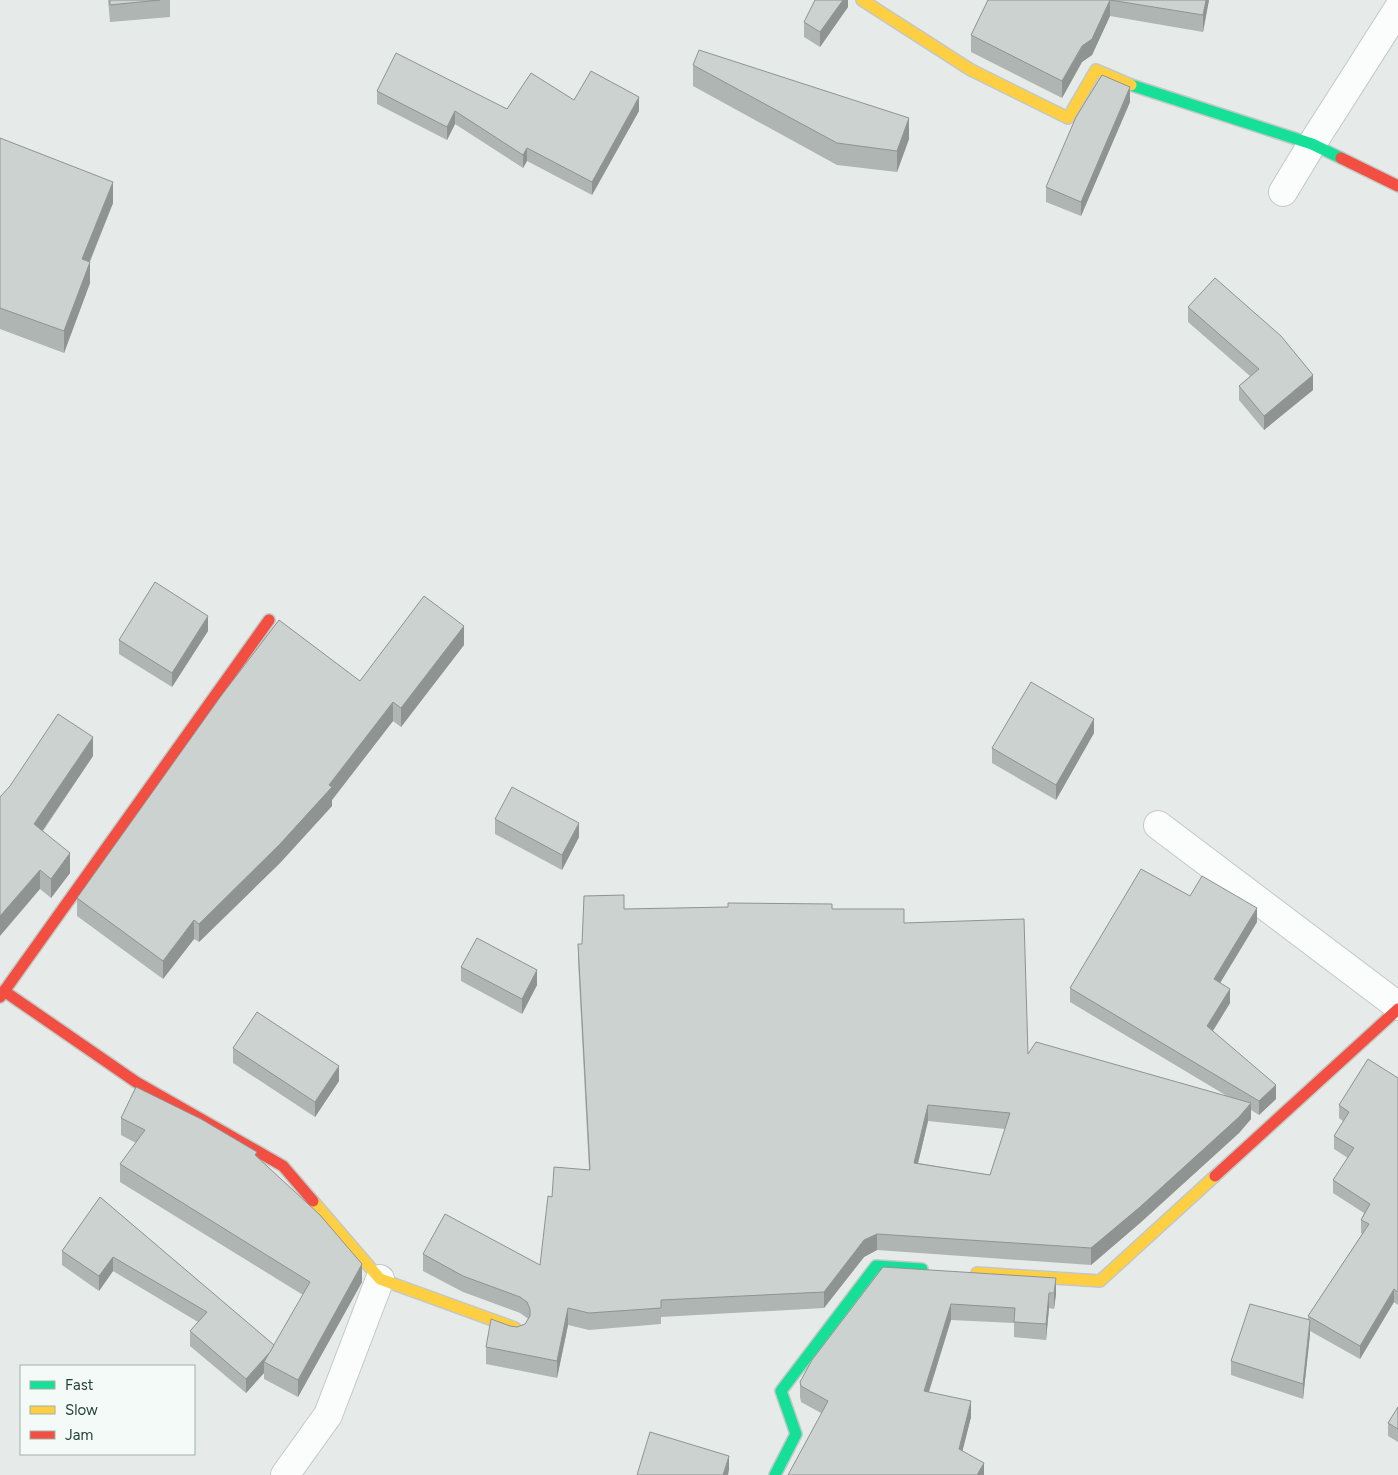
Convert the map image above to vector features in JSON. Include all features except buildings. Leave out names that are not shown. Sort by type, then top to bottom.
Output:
[{"type":"street","points":[[862,0],[971,70],[1068,118],[1096,70],[1137,88],[1312,144],[1398,186]]},
{"type":"street","points":[[1283,192],[1398,9]]},
{"type":"street","points":[[270,620],[2,994],[136,1082],[283,1166],[380,1279],[515,1328]]},
{"type":"street","points":[[964,1272],[1100,1281],[1398,1008],[1158,825]]},
{"type":"street","points":[[775,1475],[796,1434],[781,1390],[876,1266],[934,1270]]},
{"type":"street","points":[[285,1475],[328,1415],[380,1279]]},
{"type":"traffic: fast","points":[[1131,85],[1312,144],[1341,158]]},
{"type":"traffic: fast","points":[[775,1475],[796,1434],[781,1391],[876,1266],[922,1269]]},
{"type":"traffic: slow","points":[[862,0],[971,70],[1068,118],[1096,70],[1131,85]]},
{"type":"traffic: slow","points":[[977,1273],[1100,1281],[1215,1176]]},
{"type":"traffic: slow","points":[[313,1201],[380,1279],[515,1328]]},
{"type":"traffic: jam","points":[[1341,158],[1398,186]]},
{"type":"traffic: jam","points":[[0,997],[269,620]]},
{"type":"traffic: jam","points":[[4,991],[136,1082],[283,1166],[313,1201]]},
{"type":"traffic: jam","points":[[1215,1176],[1398,1009]]}]
